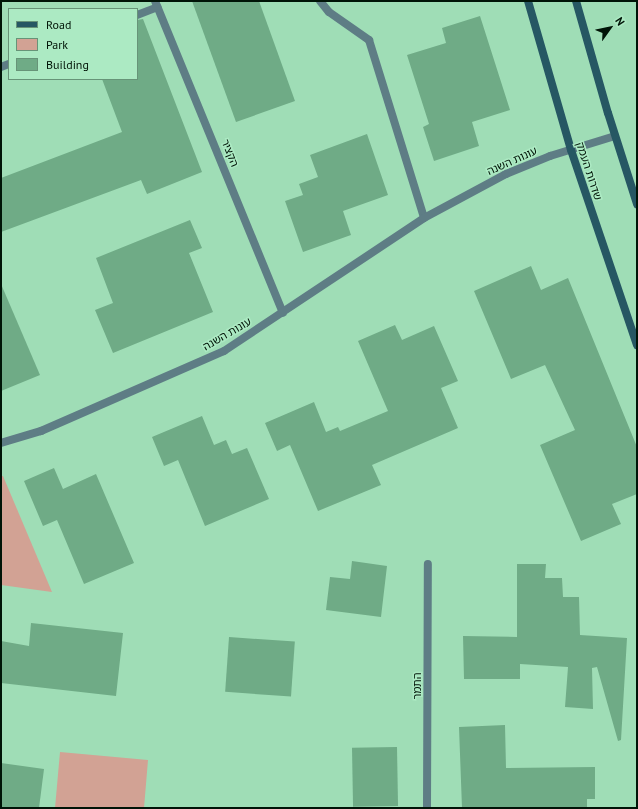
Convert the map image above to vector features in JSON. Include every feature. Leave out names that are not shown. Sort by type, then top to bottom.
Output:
[{"type":"street","points":[[320,1],[329,12],[353,27],[369,40],[424,218]]},
{"type":"street","name":"שדרות העמק","points":[[528,1],[571,150],[624,312],[637,346]]},
{"type":"street","points":[[576,1],[615,136],[637,204]]},
{"type":"street","points":[[138,14],[157,4]]},
{"type":"street","name":"הקציר","points":[[157,4],[283,313]]},
{"type":"street","name":"עונות השנה","points":[[1,443],[41,431],[224,351],[424,218],[506,174],[571,150],[615,136]]},
{"type":"street","name":"התמר","points":[[427,808],[428,564]]},
{"type":"green space","points":[[1,476],[3,476],[52,592],[1,585]]},
{"type":"green space","points":[[60,752],[148,760],[144,808],[55,808]]},
{"type":"building","points":[[192,1],[259,1],[295,101],[236,122]]},
{"type":"building","points":[[480,16],[510,110],[472,122],[479,146],[434,161],[423,127],[429,124],[407,55],[446,43],[442,28]]},
{"type":"building","points":[[143,19],[202,172],[147,194],[141,180],[1,232],[1,178],[122,132],[102,80],[138,80],[138,20]]},
{"type":"building","points":[[367,134],[388,195],[343,211],[351,235],[303,252],[285,201],[303,195],[299,184],[318,177],[310,155]]},
{"type":"building","points":[[190,220],[202,248],[189,253],[213,312],[113,353],[95,310],[113,303],[96,258]]},
{"type":"building","points":[[531,266],[541,290],[568,278],[637,447],[637,494],[612,504],[621,524],[581,541],[540,445],[575,430],[545,365],[511,379],[474,291]]},
{"type":"building","points":[[1,284],[40,375],[1,391]]},
{"type":"building","points":[[395,325],[402,340],[434,326],[458,381],[441,388],[458,428],[372,465],[381,485],[318,511],[290,445],[277,451],[265,423],[314,402],[326,432],[338,427],[340,431],[388,411],[358,341]]},
{"type":"building","points":[[202,416],[214,445],[226,440],[232,454],[247,448],[269,499],[205,526],[178,460],[164,466],[152,437]]},
{"type":"building","points":[[54,468],[63,489],[96,474],[134,563],[84,584],[57,520],[43,526],[24,481]]},
{"type":"building","points":[[352,561],[387,566],[381,617],[326,610],[330,577],[350,579]]},
{"type":"building","points":[[517,564],[546,564],[545,578],[562,578],[563,597],[579,597],[580,635],[627,638],[621,740],[618,741],[597,667],[592,668],[593,709],[565,707],[568,667],[520,664],[520,679],[464,679],[463,636],[517,637]]},
{"type":"building","points":[[31,623],[123,633],[116,696],[1,683],[1,641],[29,646]]},
{"type":"building","points":[[229,637],[295,642],[291,696],[225,692]]},
{"type":"building","points":[[505,725],[506,768],[595,767],[595,799],[587,799],[587,808],[462,808],[459,727]]},
{"type":"building","points":[[397,747],[398,806],[353,807],[352,748]]},
{"type":"building","points":[[1,763],[44,769],[39,808],[1,808]]}]
